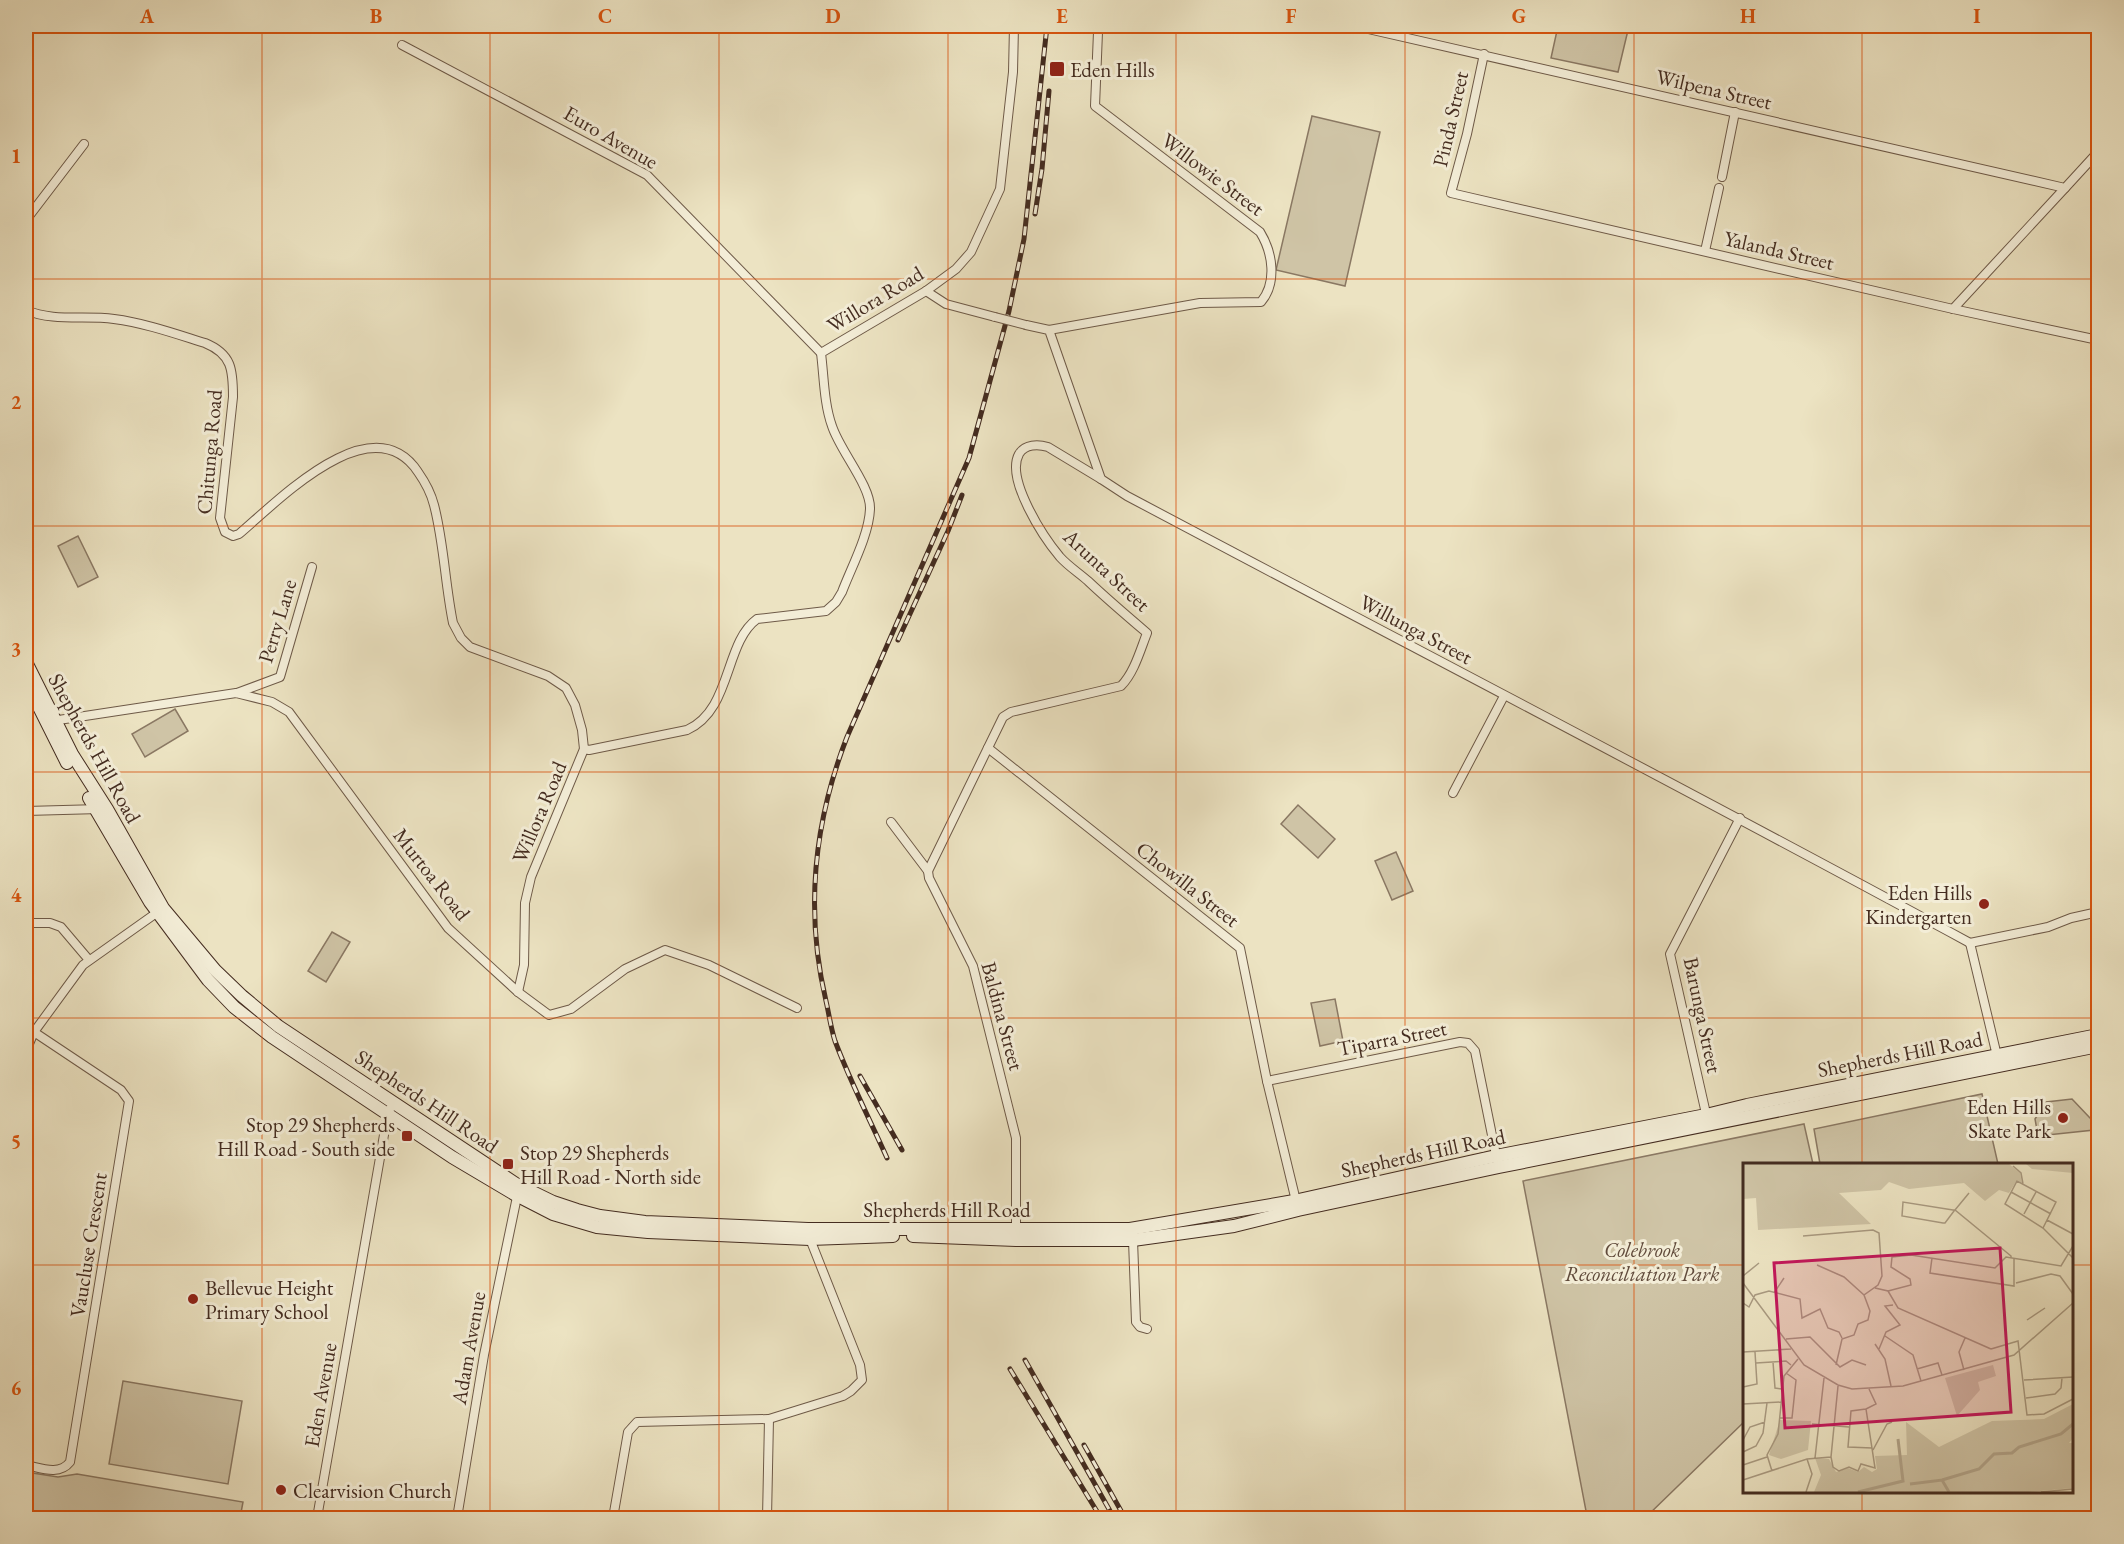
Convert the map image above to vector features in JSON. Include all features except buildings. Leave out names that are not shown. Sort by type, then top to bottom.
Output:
[{"type":"main road","name":"Shepherds Hill Road","points":[[26,662],[67,762],[102,809],[160,910],[215,970],[279,1026],[452,1156],[518,1191],[553,1214],[597,1227],[648,1232],[810,1239],[1130,1229],[1297,1205],[1998,1060],[2098,1035]]},
{"type":"main road","name":"Shepherds Hill Road","points":[[26,681],[51,722]]},
{"type":"main road","name":"Shepherds Hill Road","points":[[1998,1060],[2098,1046]]},
{"type":"main road","name":"Shepherds Hill Road","points":[[518,1191],[600,1216],[645,1222],[1133,1240],[1234,1226],[1297,1205]]},
{"type":"street","name":"Willora Road","points":[[518,992],[524,965],[525,903],[531,877],[584,749],[589,750],[687,730],[698,725],[712,708],[723,688],[744,632],[750,624],[764,618],[816,614],[826,611],[836,602],[842,592],[868,524],[870,508],[868,494],[840,447],[832,428],[821,353],[926,291],[965,260],[986,222],[1000,189],[1013,72],[1014,26]]},
{"type":"street","name":"Willowie Street","points":[[1049,330],[1200,303],[1261,302],[1269,292],[1271,266],[1267,243],[1260,232],[1095,106],[1098,32],[1101,26]]},
{"type":"street","name":"Wilpena Street","points":[[1355,26],[2065,188]]},
{"type":"street","name":"Euro Avenue","points":[[402,45],[647,175],[821,353]]},
{"type":"street","name":"Pinda Street","points":[[1451,193],[1484,54]]},
{"type":"street","points":[[1722,177],[1735,112]]},
{"type":"street","points":[[26,220],[84,144]]},
{"type":"street","points":[[1953,309],[2098,152]]},
{"type":"street","points":[[1705,251],[1719,188]]},
{"type":"street","name":"Yalanda Street","points":[[1451,193],[1953,309],[2098,340]]},
{"type":"street","points":[[926,291],[946,304],[1049,330],[1101,479]]},
{"type":"street","name":"Chitunga Road","points":[[26,310],[33,314],[112,318],[127,321],[205,343],[225,354],[233,379],[233,397],[220,518],[225,531],[233,536],[239,534],[323,466],[351,452],[372,447],[388,448],[406,457],[425,482],[434,504],[453,623],[461,638],[470,647],[548,676],[566,688],[575,705],[582,730],[584,749]]},
{"type":"street","name":"Arunta Street","points":[[988,748],[1004,717],[1011,712],[1121,686],[1126,681],[1137,658],[1147,633],[1061,558],[1022,494],[1015,471],[1021,451],[1039,444],[1048,447],[1101,479]]},
{"type":"street","name":"Willunga Street","points":[[1101,479],[1127,496],[1740,818],[1970,944]]},
{"type":"street","name":"Perry Lane","points":[[237,693],[280,677],[312,567]]},
{"type":"street","name":"Murtoa Road","points":[[51,722],[237,693],[272,702],[289,712],[448,928],[518,992],[549,1015],[571,1009],[625,969],[665,950],[709,965],[797,1008]]},
{"type":"street","points":[[1453,793],[1504,696]]},
{"type":"street","points":[[928,871],[988,748]]},
{"type":"street","name":"Chowilla Street","points":[[988,748],[1240,948],[1267,1082],[1297,1205]]},
{"type":"street","points":[[26,811],[102,809]]},
{"type":"street","name":"Barunga Street","points":[[1708,1121],[1670,954],[1740,818]]},
{"type":"street","name":"Baldina Street","points":[[891,822],[928,871],[973,966],[1016,1138],[1016,1234]]},
{"type":"street","points":[[26,1051],[34,1032],[83,965],[160,910]]},
{"type":"street","points":[[1998,1060],[1970,944],[2048,927],[2071,918],[2098,912]]},
{"type":"street","points":[[26,923],[50,923],[61,927],[89,960]]},
{"type":"street","name":"Vaucluse Crescent","points":[[26,1465],[56,1471],[65,1469],[70,1462],[129,1101],[121,1090],[34,1032]]},
{"type":"street","name":"Tiparra Street","points":[[1267,1082],[1460,1042],[1468,1043],[1475,1051],[1498,1162]]},
{"type":"street","name":"Eden Avenue","points":[[317,1518],[391,1108]]},
{"type":"street","name":"Adam Avenue","points":[[457,1518],[484,1355],[518,1191]]},
{"type":"street","points":[[613,1518],[628,1432],[637,1422],[769,1419],[843,1396],[862,1380],[860,1365],[810,1239]]},
{"type":"street","points":[[1133,1240],[1136,1322],[1140,1327],[1148,1329]]},
{"type":"street","points":[[767,1518],[769,1419]]},
{"type":"green space","points":[[1558,26],[1629,26],[1618,72],[1551,58]]},
{"type":"green space","points":[[1312,116],[1380,132],[1345,286],[1276,270]]},
{"type":"green space","points":[[78,536],[98,577],[78,587],[58,546]]},
{"type":"green space","points":[[175,709],[188,731],[145,757],[132,734]]},
{"type":"green space","points":[[1298,805],[1335,839],[1318,858],[1281,824]]},
{"type":"green space","points":[[1396,852],[1413,891],[1392,900],[1375,861]]},
{"type":"green space","points":[[332,932],[350,942],[326,982],[308,971]]},
{"type":"green space","points":[[1335,999],[1343,1041],[1320,1046],[1311,1003]]},
{"type":"green space","points":[[1982,1094],[1998,1163],[1820,1163],[1814,1129]]},
{"type":"green space","name":"Eden Hills Skate Park","points":[[2072,1099],[2090,1118],[2093,1118],[2094,1130],[2038,1136],[2035,1119],[2046,1102]]},
{"type":"green space","name":"Colebrook Reconciliation Park","points":[[1804,1124],[1813,1163],[1743,1163],[1743,1423],[1645,1518],[1593,1518],[1586,1511],[1523,1181]]},
{"type":"green space","points":[[123,1381],[242,1401],[228,1484],[109,1464]]},
{"type":"green space","points":[[26,1472],[58,1477],[77,1474],[243,1502],[240,1518],[26,1518]]},
{"type":"railway","points":[[887,1158],[841,1056],[830,1021],[816,934],[816,868],[820,834],[836,769],[847,737],[969,458],[1009,311],[1024,239],[1047,26]]},
{"type":"railway","points":[[1035,214],[1042,169],[1049,91]]},
{"type":"railway","points":[[898,640],[962,495]]},
{"type":"railway","points":[[860,1076],[902,1150]]},
{"type":"railway","points":[[1025,1360],[1114,1518]]},
{"type":"railway","points":[[1010,1369],[1101,1518]]},
{"type":"railway","points":[[1084,1445],[1125,1518]]},
{"type":"place","name":"Eden Hills","points":[[1057,69]]},
{"type":"place","name":"Eden Hills Kindergarten","points":[[1984,904]]},
{"type":"place","name":"Eden Hills Skate Park","points":[[2063,1118]]},
{"type":"place","name":"Stop 29 Shepherds Hill Road - South side","points":[[407,1136]]},
{"type":"place","name":"Stop 29 Shepherds Hill Road - North side","points":[[508,1164]]},
{"type":"place","name":"Bellevue Height Primary School","points":[[193,1299]]},
{"type":"place","name":"Clearvision Church","points":[[281,1490]]}]
